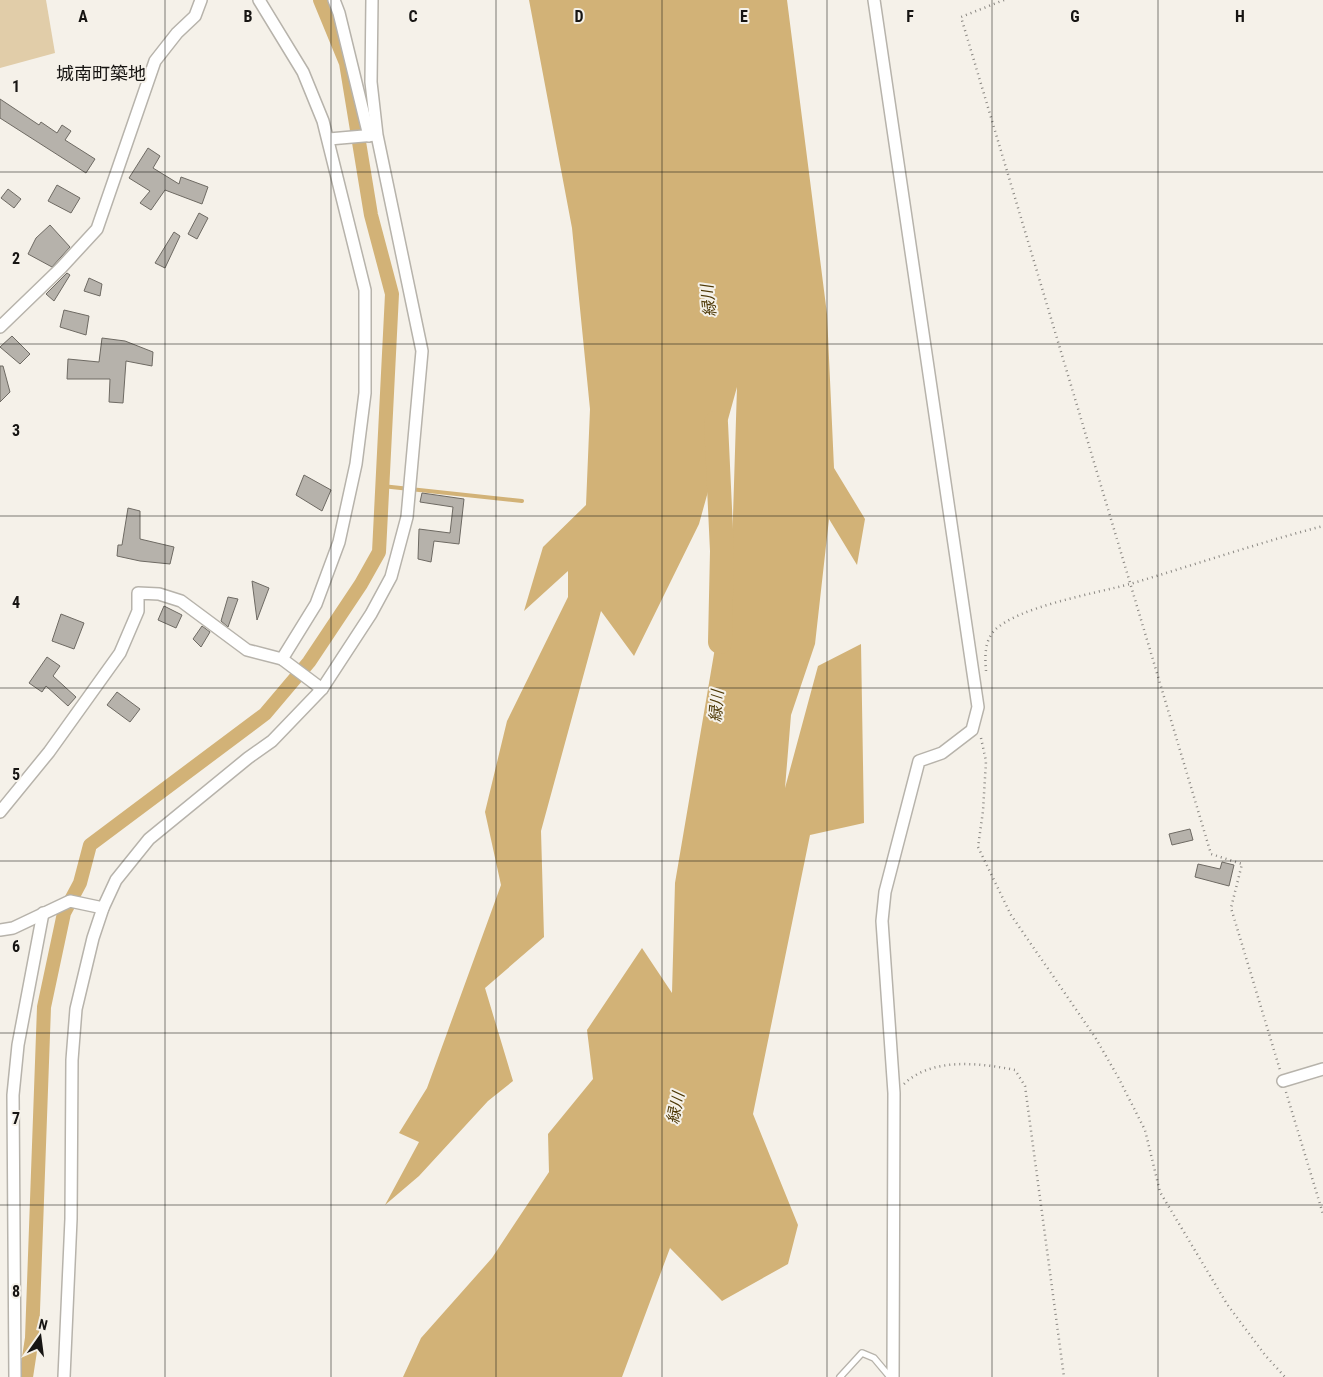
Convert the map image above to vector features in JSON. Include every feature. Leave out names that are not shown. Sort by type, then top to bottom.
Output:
[{"type":"street","points":[[0,326],[61,268],[97,229],[154,61],[177,33],[195,16],[201,0]]},
{"type":"street","points":[[259,0],[303,72],[329,139],[365,290],[365,393],[356,464],[338,542],[316,604],[282,659]]},
{"type":"street","points":[[64,1377],[71,1219],[72,1060],[76,1009],[93,938],[103,908],[116,880],[149,839],[248,758],[272,741],[322,690],[391,577],[407,517],[422,351],[373,135],[340,13],[334,0]]},
{"type":"street","points":[[372,0],[371,82],[373,135]]},
{"type":"street","points":[[874,0],[978,707],[972,730],[942,753],[918,760],[885,892],[882,921],[894,1093],[892,1377]]},
{"type":"street","points":[[329,139],[373,135]]},
{"type":"street","points":[[0,812],[49,752],[120,653],[138,611],[138,593],[159,594],[181,601],[247,650],[282,659],[322,690]]},
{"type":"street","points":[[0,930],[13,928],[70,901],[103,908]]},
{"type":"street","points":[[15,1377],[13,1095],[18,1045],[43,913]]},
{"type":"street","points":[[1283,1081],[1323,1069]]},
{"type":"lane","points":[[840,1377],[862,1353],[874,1358],[892,1377]]},
{"type":"path","points":[[1004,0],[961,17],[1211,854],[1242,864],[1231,908],[1323,1214]]},
{"type":"path","points":[[986,681],[985,651],[994,631],[1024,613],[1131,583],[1268,540],[1323,526]]},
{"type":"path","points":[[972,730],[981,735],[986,761],[984,811],[978,847],[1011,915],[1095,1036],[1118,1077],[1145,1130],[1160,1192],[1227,1304],[1265,1355],[1285,1377]]},
{"type":"path","points":[[894,1093],[910,1079],[938,1066],[983,1064],[1015,1070],[1025,1086],[1064,1377]]},
{"type":"shaded area","points":[[0,0],[46,0],[55,53],[0,68]]},
{"type":"water","points":[[529,0],[787,0],[827,314],[834,468],[865,519],[857,565],[829,519],[815,644],[791,715],[785,788],[818,666],[861,644],[864,823],[810,835],[753,1114],[798,1225],[788,1264],[722,1301],[670,1248],[622,1377],[403,1377],[421,1338],[492,1258],[549,1172],[548,1134],[593,1079],[587,1030],[642,948],[672,993],[675,883],[732,548],[737,387],[699,524],[634,656],[601,611],[541,831],[544,937],[485,988],[513,1081],[488,1101],[419,1176],[385,1205],[419,1142],[399,1133],[427,1088],[501,885],[485,812],[507,721],[568,597],[568,571],[524,611],[543,547],[586,505],[590,409],[572,228]]},
{"type":"building","points":[[0,99],[39,125],[41,122],[57,133],[62,125],[71,131],[65,140],[95,159],[86,173],[0,118]]},
{"type":"building","points":[[148,148],[160,156],[153,168],[179,184],[181,177],[208,187],[202,204],[165,190],[151,210],[140,203],[150,191],[129,178]]},
{"type":"building","points":[[57,185],[80,198],[71,213],[48,201]]},
{"type":"building","points":[[8,189],[21,199],[14,208],[1,198]]},
{"type":"building","points":[[199,213],[208,218],[197,239],[188,234]]},
{"type":"building","points":[[50,225],[70,247],[52,267],[28,254],[36,238]]},
{"type":"building","points":[[174,232],[180,236],[165,268],[155,263]]},
{"type":"building","points":[[67,273],[70,275],[54,301],[46,294]]},
{"type":"building","points":[[89,278],[102,284],[100,296],[84,291]]},
{"type":"building","points":[[64,310],[89,316],[86,335],[60,327]]},
{"type":"building","points":[[12,336],[30,354],[20,364],[0,347]]},
{"type":"building","points":[[102,338],[125,341],[153,352],[152,366],[126,361],[123,403],[109,402],[110,379],[67,379],[68,359],[99,362]]},
{"type":"building","points":[[0,366],[3,366],[10,392],[0,402]]},
{"type":"building","points":[[304,475],[331,490],[322,511],[296,495]]},
{"type":"building","points":[[422,493],[464,499],[459,544],[434,541],[431,562],[418,559],[419,529],[450,533],[453,507],[420,502]]},
{"type":"building","points":[[128,508],[140,511],[140,539],[174,547],[170,564],[140,561],[117,556],[118,545],[122,545]]},
{"type":"building","points":[[252,581],[269,588],[257,620]]},
{"type":"building","points":[[228,597],[238,599],[228,627],[221,621]]},
{"type":"building","points":[[164,606],[182,615],[176,628],[158,620]]},
{"type":"building","points":[[61,614],[84,623],[74,649],[52,641]]},
{"type":"building","points":[[202,626],[210,632],[201,647],[193,639]]},
{"type":"building","points":[[47,657],[60,666],[53,676],[76,697],[68,706],[46,686],[42,692],[29,683]]},
{"type":"building","points":[[117,692],[140,709],[130,722],[107,705]]},
{"type":"building","points":[[1190,829],[1193,840],[1172,845],[1169,834]]},
{"type":"building","points":[[1222,862],[1234,865],[1229,886],[1195,877],[1198,864],[1220,869]]},
{"type":"waterway","points":[[26,1377],[32,1338],[44,1007],[64,913],[80,883],[90,845],[265,714],[309,662],[361,584],[379,552],[392,294],[371,215],[346,63],[320,0]]},
{"type":"waterway","name":"緑川","points":[[716,423],[722,551],[720,642]]},
{"type":"waterway","points":[[382,486],[522,501]]},
{"type":"district","name":"城南町築地","points":[[101,74]]}]
